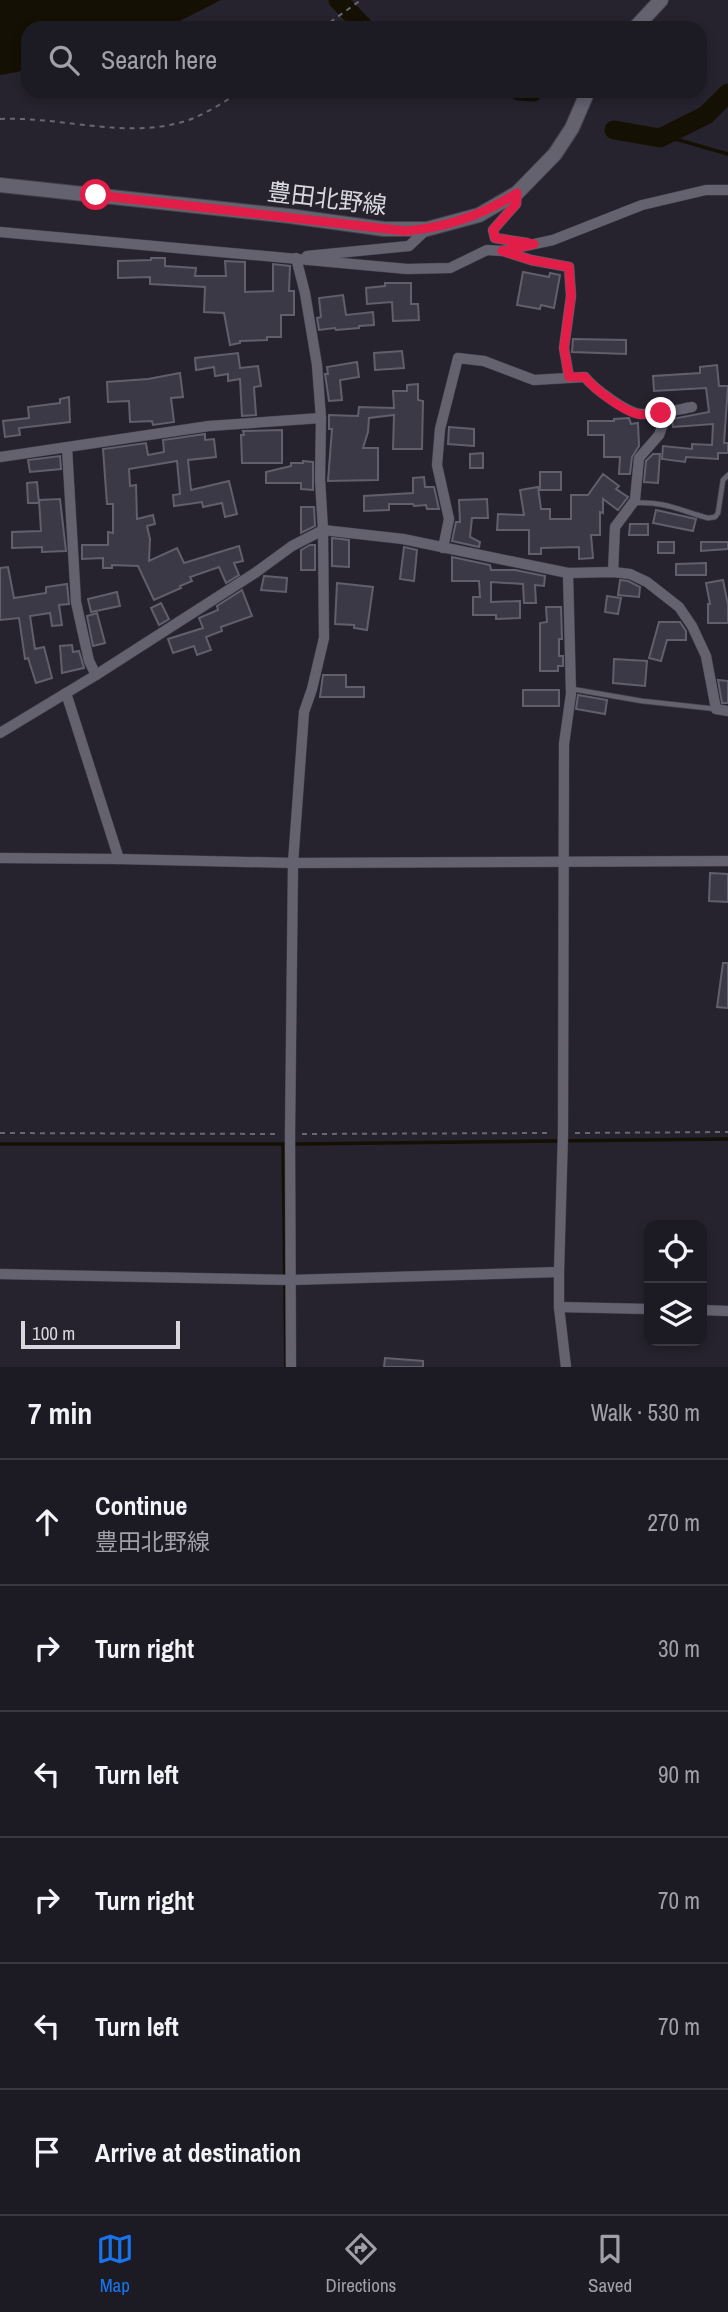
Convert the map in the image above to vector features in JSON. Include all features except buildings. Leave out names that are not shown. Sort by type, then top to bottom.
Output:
[{"type":"main road","points":[[642,21],[661,0]]},
{"type":"main road","name":"豊田北野線","points":[[0,185],[289,216],[384,229],[427,229],[479,215],[517,193],[555,154],[572,128],[584,98]]},
{"type":"street","points":[[502,251],[553,240],[642,205],[706,190],[728,190]]},
{"type":"street","points":[[517,193],[516,204],[493,230],[495,238],[534,244]]},
{"type":"street","points":[[296,258],[312,254],[409,246],[427,229]]},
{"type":"street","points":[[0,232],[407,269],[450,268],[487,250],[569,267],[571,296],[564,348],[569,377]]},
{"type":"street","points":[[291,1367],[293,863],[304,712],[324,638],[321,418],[317,365],[296,258]]},
{"type":"street","points":[[443,548],[449,519],[437,465],[440,429],[458,358],[484,361],[534,380],[585,377],[608,397],[638,415],[692,407]]},
{"type":"street","points":[[613,572],[615,527],[635,500],[639,458],[659,435],[663,424],[661,413]]},
{"type":"street","points":[[0,457],[209,426],[321,418]]},
{"type":"street","points":[[67,448],[76,602],[87,652],[96,675]]},
{"type":"street","points":[[0,733],[96,675],[255,573],[292,546],[323,530],[402,539],[568,573],[630,574],[647,582],[679,607],[699,637],[706,656],[716,709],[728,711]]},
{"type":"street","points":[[566,1367],[559,1307],[559,1272],[563,1133],[564,744],[571,689],[568,573]]},
{"type":"street","points":[[66,693],[119,859]]},
{"type":"street","points":[[0,858],[293,863],[728,861]]},
{"type":"street","points":[[0,1274],[291,1280],[559,1272]]},
{"type":"street","points":[[559,1307],[644,1309]]},
{"type":"street","points":[[707,1310],[728,1311]]},
{"type":"lane","points":[[633,504],[653,502],[708,518],[715,517],[723,480],[728,475]]},
{"type":"lane","points":[[571,689],[642,701],[716,709]]},
{"type":"path","points":[[332,21],[361,0]]},
{"type":"path","points":[[0,119],[39,119],[117,128],[144,128],[193,118],[229,98]]},
{"type":"path","points":[[0,1133],[290,1135],[728,1132]]},
{"type":"shaded area","points":[[0,0],[221,0],[180,21],[21,21],[21,71],[0,75]]},
{"type":"waterway","points":[[338,0],[358,21]]},
{"type":"waterway","points":[[614,130],[660,138],[706,115],[728,93]]},
{"type":"waterway","points":[[660,138],[679,140],[728,154]]},
{"type":"waterway","points":[[0,1144],[728,1139]]},
{"type":"waterway","points":[[283,1145],[286,1367]]},
{"type":"route","points":[[96,195],[405,231],[427,229],[479,215],[517,193],[516,204],[493,230],[495,238],[534,244],[502,251],[569,267],[571,296],[564,348],[569,377],[585,377],[617,403],[638,415],[661,413]]}]
